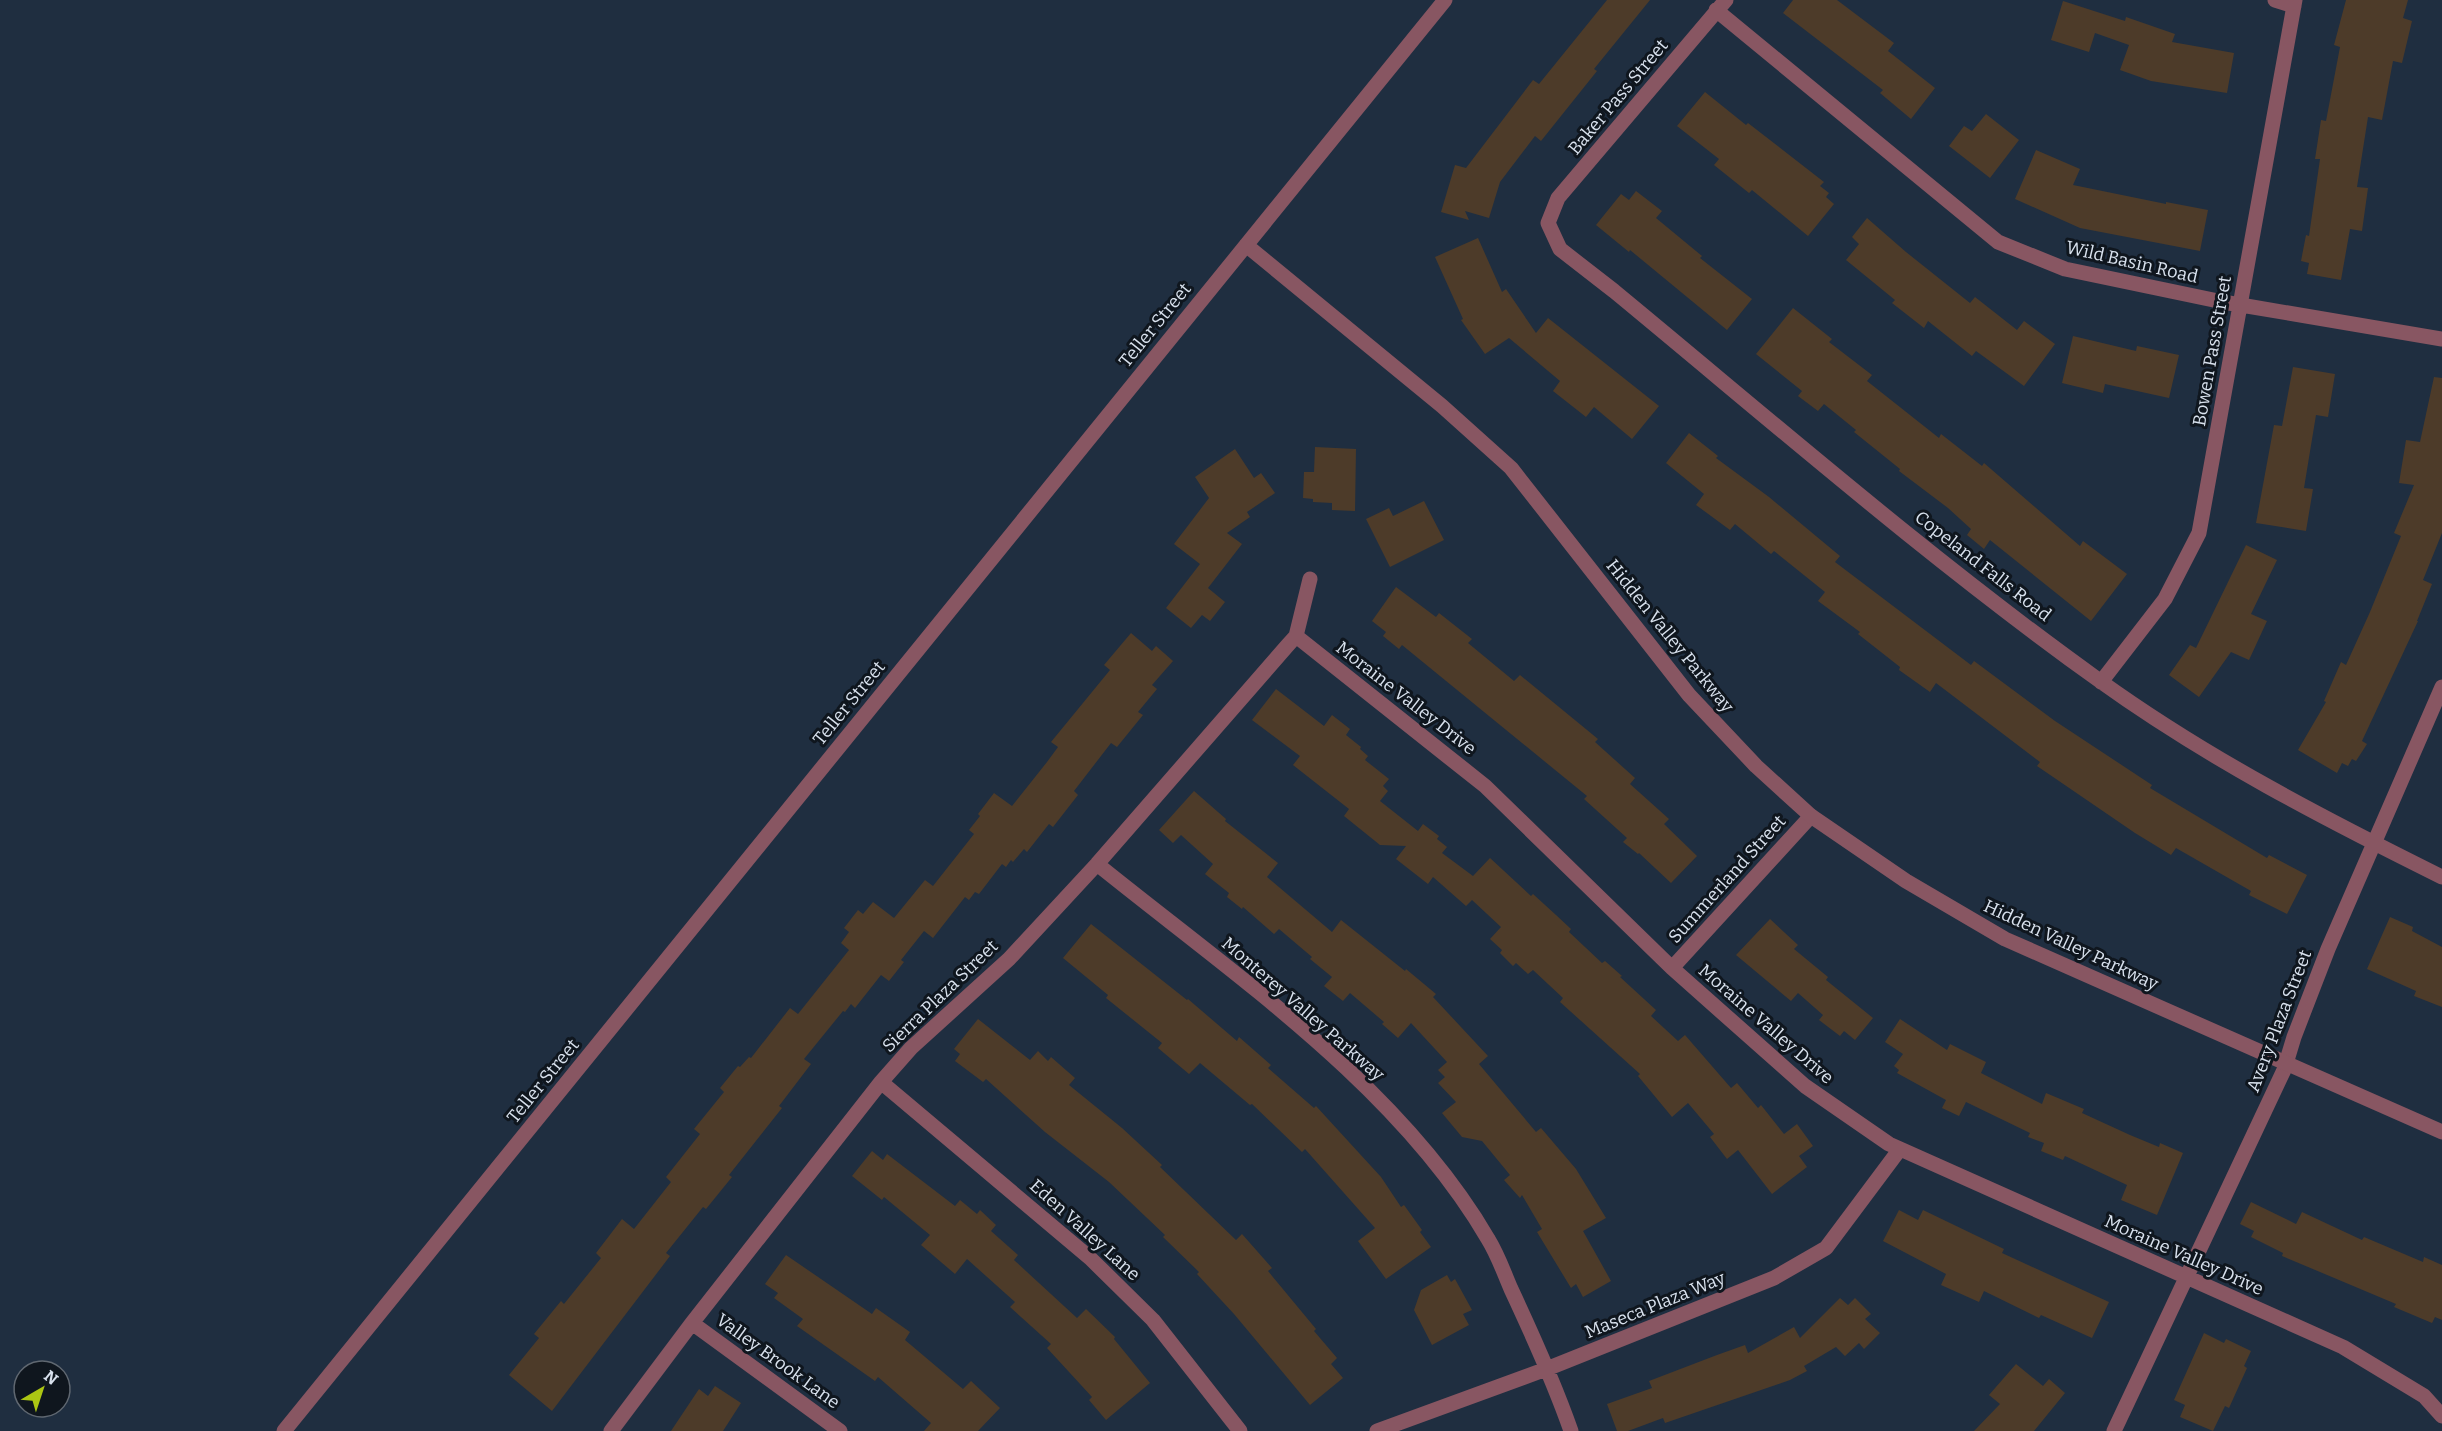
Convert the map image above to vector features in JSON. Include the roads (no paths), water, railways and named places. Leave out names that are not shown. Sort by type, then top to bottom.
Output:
[{"type":"street","name":"Teller Street","points":[[284,1431],[1445,0]]},
{"type":"street","points":[[2275,0],[2295,3]]},
{"type":"street","name":"Bowen Pass Street","points":[[2101,682],[2165,599],[2199,533],[2295,3]]},
{"type":"street","name":"Wild Basin Road","points":[[1721,5],[1998,242],[2065,269],[2241,305],[2442,339]]},
{"type":"street","name":"Baker Pass Street","points":[[1548,223],[1558,198],[1721,5]]},
{"type":"street","name":"Copeland Falls Road","points":[[1548,223],[1560,249],[1623,298],[1930,551],[2101,682],[2212,754],[2374,844],[2442,877]]},
{"type":"street","name":"Hidden Valley Parkway","points":[[1246,245],[1442,406],[1511,468],[1689,695],[1756,766],[1811,816],[1906,881],[2005,939],[2442,1132]]},
{"type":"street","points":[[1296,636],[1311,579]]},
{"type":"street","name":"Sierra Plaza Street","points":[[611,1431],[692,1323],[881,1082],[911,1048],[1009,959],[1097,864],[1296,636]]},
{"type":"street","name":"Moraine Valley Drive","points":[[1296,636],[1485,786],[1672,968],[1804,1086],[1889,1144],[2343,1347],[2424,1396],[2442,1416]]},
{"type":"street","name":"Avery Plaza Street","points":[[2114,1431],[2286,1063],[2328,949],[2442,687]]},
{"type":"street","name":"Summerland Street","points":[[1672,968],[1811,816]]},
{"type":"street","name":"Monterey Valley Parkway","points":[[1097,864],[1296,1023],[1383,1104],[1450,1181],[1489,1240],[1549,1368],[1571,1431]]},
{"type":"street","name":"Eden Valley Lane","points":[[881,1082],[1090,1258],[1153,1320],[1240,1431]]},
{"type":"street","name":"Maseca Plaza Way","points":[[1377,1431],[1549,1368],[1774,1278],[1826,1248],[1900,1149]]},
{"type":"street","name":"Valley Brook Lane","points":[[692,1323],[840,1431]]}]
